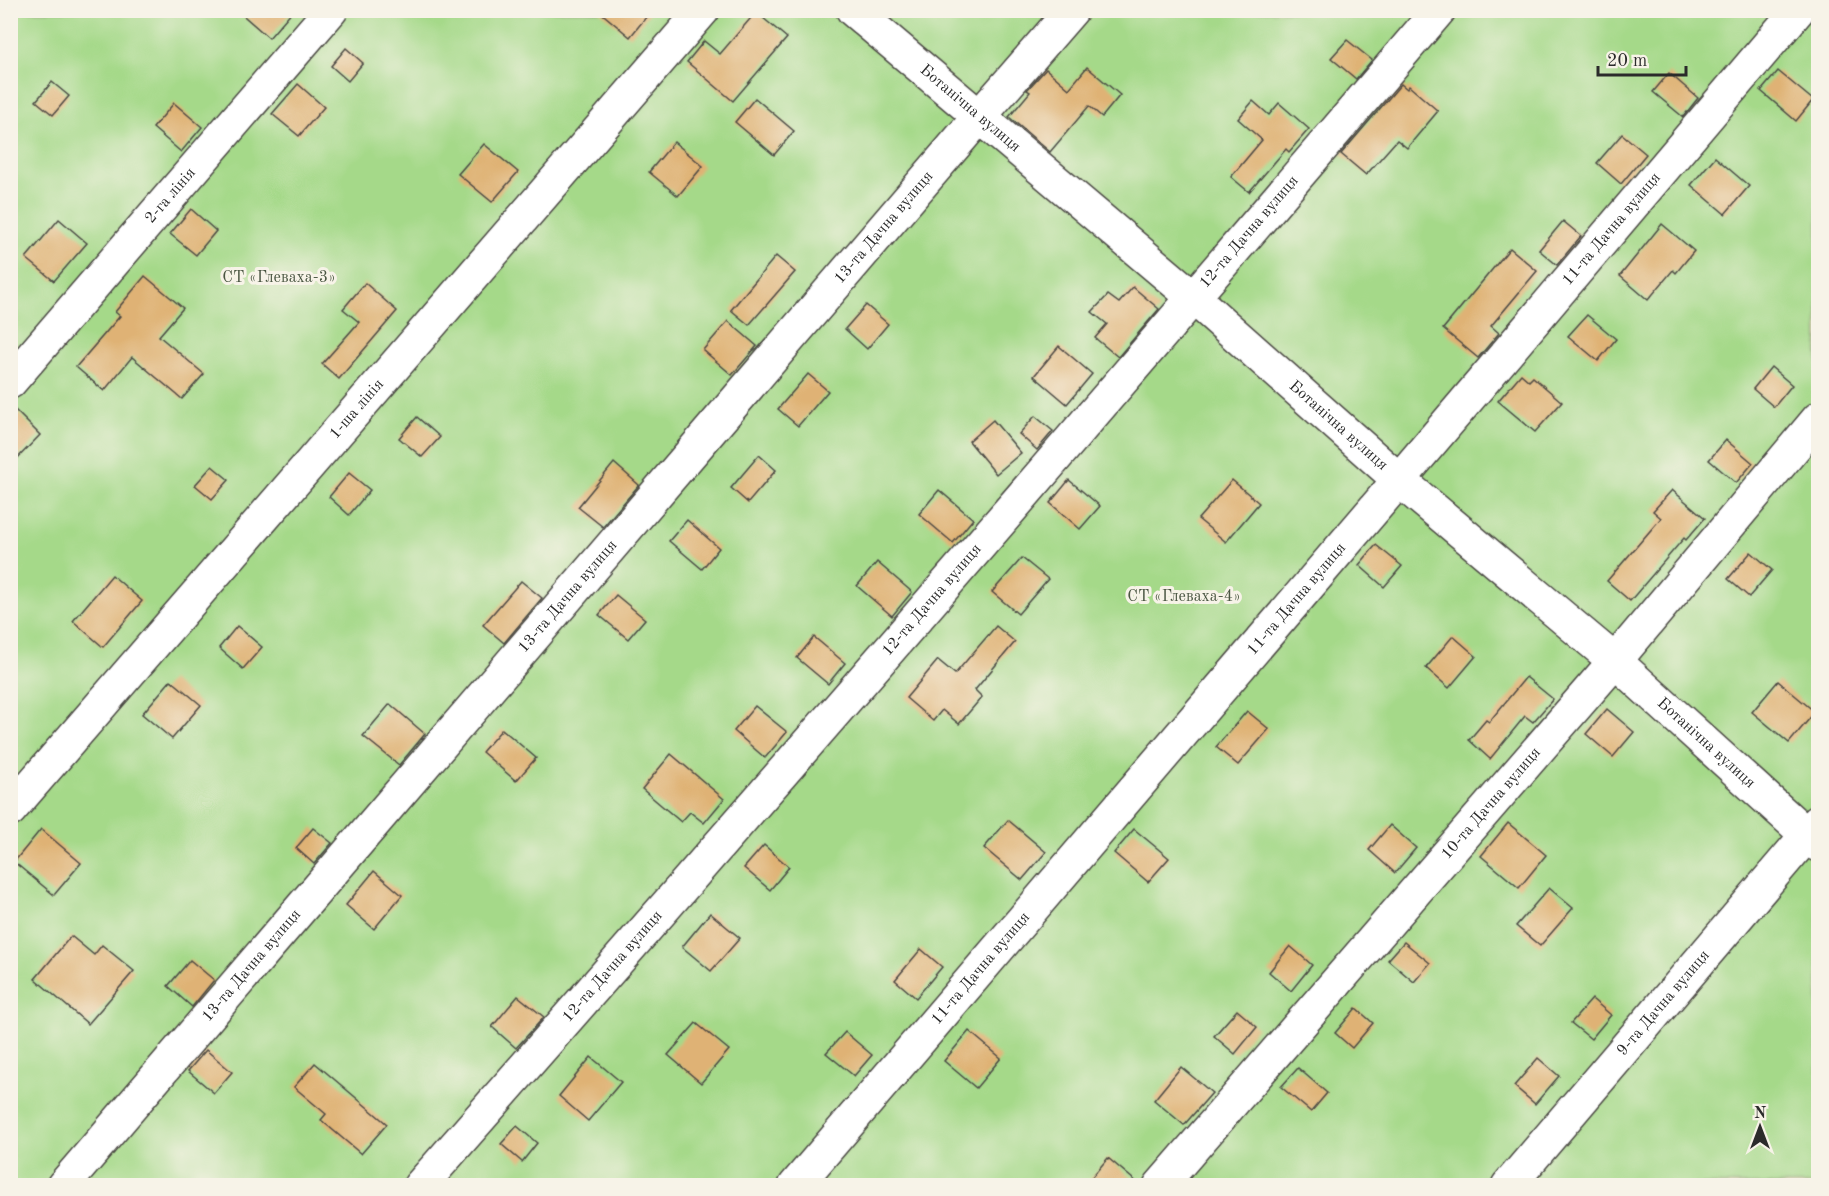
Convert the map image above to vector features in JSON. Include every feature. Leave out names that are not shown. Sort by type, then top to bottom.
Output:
[{"type":"street","name":"2-га лінія","points":[[10,382],[331,10]]},
{"type":"street","name":"1-ша лінія","points":[[10,810],[703,10]]},
{"type":"street","name":"Ботанічна вулиця","points":[[853,10],[1194,298],[1399,480],[1615,661],[1815,834]]},
{"type":"street","name":"13-та Дачна вулиця","points":[[63,1185],[1072,10]]},
{"type":"street","name":"12-та Дачна вулиця","points":[[420,1185],[657,918],[1194,298],[1439,10]]},
{"type":"street","name":"11-та Дачна вулиця","points":[[795,1185],[1798,10]]},
{"type":"street","name":"10-та Дачна вулиця","points":[[1160,1185],[1615,661],[1818,419]]},
{"type":"street","name":"9-та Дачна вулиця","points":[[1508,1185],[1815,834]]},
{"type":"green space","name":"СТ «Глеваха-4»","points":[[10,11],[1818,11],[1818,1185],[11,1185]]},
{"type":"building","points":[[237,10],[293,10],[269,38]]},
{"type":"building","points":[[598,10],[652,10],[630,37]]},
{"type":"building","points":[[756,12],[787,38],[733,101],[687,62],[704,41],[720,54]]},
{"type":"building","points":[[1347,40],[1372,60],[1356,79],[1331,58]]},
{"type":"building","points":[[346,48],[363,63],[348,81],[331,66]]},
{"type":"building","points":[[1087,67],[1120,95],[1102,117],[1089,106],[1050,152],[1009,117],[1030,92],[1027,90],[1046,69],[1069,89]]},
{"type":"building","points":[[1778,71],[1813,100],[1796,121],[1761,91]]},
{"type":"building","points":[[1669,73],[1698,98],[1683,117],[1653,92]]},
{"type":"building","points":[[52,82],[69,96],[53,115],[36,101]]},
{"type":"building","points":[[298,84],[324,107],[299,136],[272,114]]},
{"type":"building","points":[[1401,84],[1407,89],[1409,86],[1438,111],[1407,148],[1397,140],[1366,175],[1341,154]]},
{"type":"building","points":[[755,98],[794,131],[774,155],[735,122]]},
{"type":"building","points":[[1253,101],[1269,115],[1279,103],[1309,129],[1289,152],[1286,149],[1249,192],[1231,177],[1262,140],[1238,119]]},
{"type":"building","points":[[174,103],[202,127],[181,152],[153,128]]},
{"type":"building","points":[[1622,134],[1646,154],[1621,184],[1597,163]]},
{"type":"building","points":[[674,142],[703,166],[678,196],[649,172]]},
{"type":"building","points":[[484,144],[518,172],[492,202],[458,174]]},
{"type":"building","points":[[1715,157],[1749,186],[1725,214],[1691,185]]},
{"type":"building","points":[[191,209],[216,231],[196,255],[170,234]]},
{"type":"building","points":[[59,219],[87,243],[54,281],[26,258]]},
{"type":"building","points":[[1563,221],[1581,236],[1557,265],[1539,250]]},
{"type":"building","points":[[1662,224],[1694,251],[1676,273],[1673,270],[1648,300],[1620,276]]},
{"type":"building","points":[[1510,248],[1537,271],[1491,326],[1499,333],[1478,358],[1443,329]]},
{"type":"building","points":[[776,256],[795,272],[749,325],[731,310]]},
{"type":"building","points":[[145,276],[183,308],[159,336],[204,374],[182,399],[132,357],[104,391],[76,367],[120,316],[115,312]]},
{"type":"building","points":[[365,283],[397,311],[339,379],[322,364],[359,322],[343,309]]},
{"type":"building","points":[[1133,287],[1159,309],[1118,357],[1095,338],[1107,324],[1092,312],[1108,295],[1119,303]]},
{"type":"building","points":[[866,305],[888,324],[867,349],[845,329]]},
{"type":"building","points":[[1587,315],[1616,339],[1598,361],[1568,336]]},
{"type":"building","points":[[728,321],[757,346],[732,375],[703,350]]},
{"type":"building","points":[[1059,346],[1092,374],[1067,404],[1034,376]]},
{"type":"building","points":[[1771,367],[1792,385],[1774,407],[1753,389]]},
{"type":"building","points":[[808,374],[828,391],[798,426],[778,409]]},
{"type":"building","points":[[1521,374],[1529,381],[1533,377],[1562,402],[1535,432],[1498,401]]},
{"type":"building","points":[[10,405],[40,435],[10,466]]},
{"type":"building","points":[[1035,416],[1053,431],[1037,450],[1019,434]]},
{"type":"building","points":[[417,417],[440,437],[422,457],[399,438]]},
{"type":"building","points":[[993,420],[1021,453],[996,474],[969,441]]},
{"type":"building","points":[[1726,440],[1753,463],[1736,483],[1709,460]]},
{"type":"building","points":[[759,455],[776,470],[748,503],[731,488]]},
{"type":"building","points":[[614,463],[639,485],[603,527],[578,507]]},
{"type":"building","points":[[212,466],[229,480],[212,499],[195,485]]},
{"type":"building","points":[[349,473],[370,490],[349,515],[329,497]]},
{"type":"building","points":[[1069,480],[1100,506],[1080,529],[1050,503]]},
{"type":"building","points":[[1232,480],[1259,503],[1226,542],[1198,519]]},
{"type":"building","points":[[939,490],[973,519],[953,543],[919,514]]},
{"type":"building","points":[[1672,490],[1705,518],[1686,540],[1684,538],[1630,601],[1607,581],[1661,518],[1653,511]]},
{"type":"building","points":[[687,520],[719,548],[702,569],[669,541]]},
{"type":"building","points":[[1376,545],[1402,566],[1384,587],[1359,565]]},
{"type":"building","points":[[1751,552],[1772,570],[1749,597],[1728,579]]},
{"type":"building","points":[[1022,558],[1048,579],[1018,614],[992,592]]},
{"type":"building","points":[[877,562],[912,592],[892,616],[857,586]]},
{"type":"building","points":[[112,575],[142,601],[103,647],[73,621]]},
{"type":"building","points":[[521,581],[542,598],[504,643],[483,625]]},
{"type":"building","points":[[616,595],[645,619],[628,639],[599,615]]},
{"type":"building","points":[[237,626],[262,647],[243,669],[219,648]]},
{"type":"building","points":[[996,626],[1015,642],[975,690],[982,697],[959,724],[942,710],[933,721],[906,698],[938,660],[955,674]]},
{"type":"building","points":[[1453,636],[1476,656],[1449,688],[1426,668]]},
{"type":"building","points":[[814,637],[845,663],[828,684],[797,658]]},
{"type":"building","points":[[1526,677],[1553,699],[1533,722],[1525,716],[1490,759],[1469,740],[1486,720],[1489,722]]},
{"type":"building","points":[[171,680],[201,705],[172,739],[142,714]]},
{"type":"building","points":[[1778,681],[1815,712],[1789,743],[1752,712]]},
{"type":"building","points":[[390,704],[425,734],[399,765],[363,736]]},
{"type":"building","points":[[755,706],[787,732],[765,758],[734,731]]},
{"type":"building","points":[[1607,709],[1634,732],[1613,757],[1586,734]]},
{"type":"building","points":[[1247,711],[1269,729],[1238,765],[1216,747]]},
{"type":"building","points":[[502,729],[536,758],[516,781],[482,752]]},
{"type":"building","points":[[671,754],[724,799],[704,823],[690,812],[681,822],[642,789]]},
{"type":"building","points":[[1008,820],[1046,852],[1022,880],[984,848]]},
{"type":"building","points":[[1508,823],[1546,855],[1519,888],[1481,856]]},
{"type":"building","points":[[1390,825],[1416,848],[1395,873],[1369,850]]},
{"type":"building","points":[[313,828],[332,843],[314,864],[296,848]]},
{"type":"building","points":[[41,829],[81,863],[54,895],[14,862]]},
{"type":"building","points":[[1134,829],[1169,858],[1148,882],[1114,853]]},
{"type":"building","points":[[764,845],[789,867],[770,890],[744,868]]},
{"type":"building","points":[[374,871],[402,895],[374,929],[346,905]]},
{"type":"building","points":[[1549,888],[1573,908],[1540,946],[1516,926]]},
{"type":"building","points":[[710,913],[740,938],[711,971],[682,947]]},
{"type":"building","points":[[71,936],[94,955],[102,945],[134,971],[88,1024],[35,979]]},
{"type":"building","points":[[1404,942],[1430,963],[1414,982],[1388,960]]},
{"type":"building","points":[[1290,946],[1312,965],[1291,991],[1269,972]]},
{"type":"building","points":[[921,949],[942,967],[916,998],[895,980]]},
{"type":"building","points":[[190,960],[214,980],[192,1007],[168,986]]},
{"type":"building","points":[[518,996],[544,1017],[516,1048],[492,1027]]},
{"type":"building","points":[[1592,999],[1611,1015],[1591,1039],[1571,1023]]},
{"type":"building","points":[[1356,1008],[1373,1023],[1352,1048],[1335,1033]]},
{"type":"building","points":[[1237,1010],[1257,1027],[1235,1054],[1214,1036]]},
{"type":"building","points":[[696,1023],[729,1050],[701,1083],[668,1055]]},
{"type":"building","points":[[969,1031],[1001,1058],[976,1088],[944,1061]]},
{"type":"building","points":[[845,1032],[872,1055],[854,1076],[826,1053]]},
{"type":"building","points":[[206,1050],[232,1072],[214,1093],[188,1071]]},
{"type":"building","points":[[591,1057],[621,1082],[588,1121],[559,1096]]},
{"type":"building","points":[[1538,1058],[1559,1076],[1535,1104],[1514,1086]]},
{"type":"building","points":[[315,1063],[387,1124],[361,1154],[321,1120],[326,1114],[294,1087]]},
{"type":"building","points":[[1181,1067],[1212,1093],[1184,1125],[1154,1100]]},
{"type":"building","points":[[1298,1068],[1327,1093],[1311,1112],[1281,1087]]},
{"type":"building","points":[[517,1126],[537,1143],[522,1162],[501,1144]]},
{"type":"building","points":[[1108,1158],[1140,1185],[1085,1185]]},
{"type":"park label","name":"СТ «Глеваха-3»","points":[[279,278]]}]
